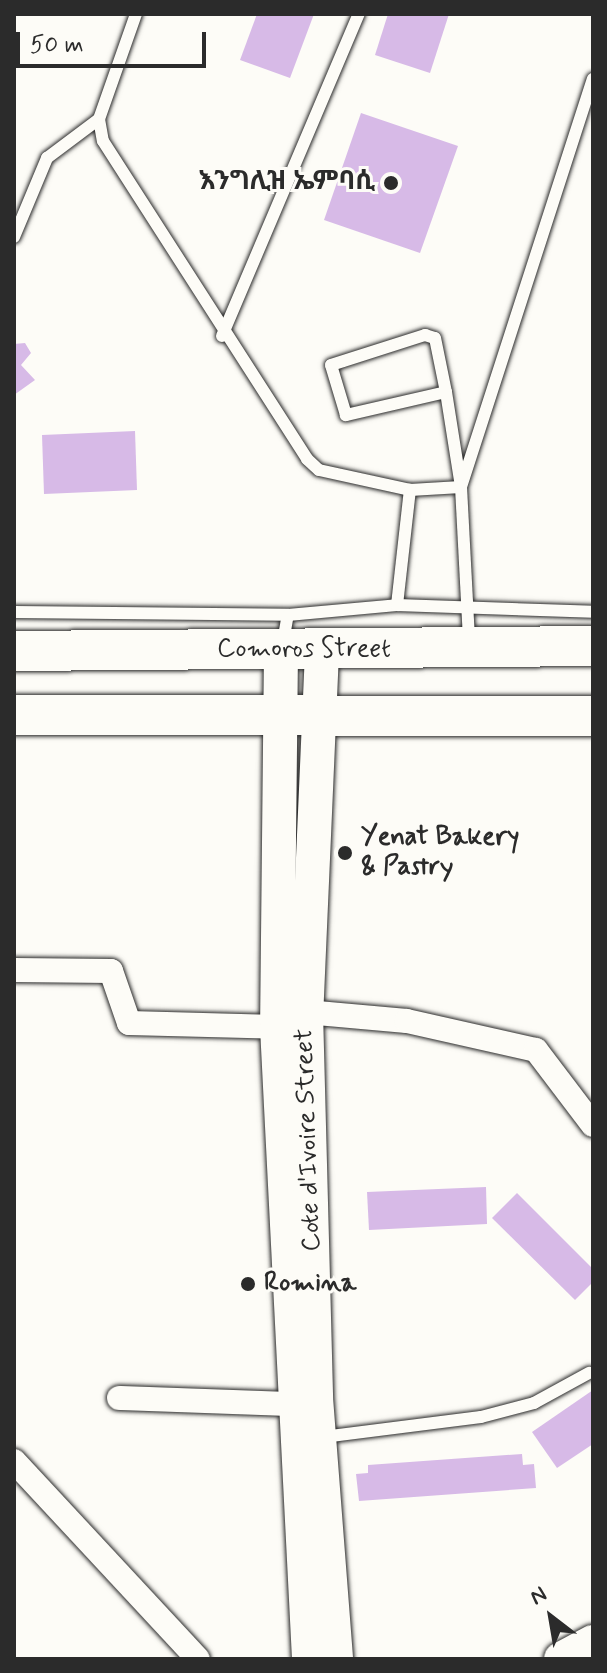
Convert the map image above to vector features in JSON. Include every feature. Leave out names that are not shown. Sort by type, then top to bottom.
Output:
[{"type":"main road","name":"Comoros Street","points":[[14,651],[285,633],[322,652],[593,646]]},
{"type":"main road","name":"Cote d'Ivoire Street","points":[[285,633],[277,718],[291,1020],[336,1659]]},
{"type":"main road","name":"Cote d'Ivoire Street","points":[[309,1659],[291,1404],[291,1020],[322,652]]},
{"type":"main road","points":[[14,715],[277,718],[593,716]]},
{"type":"main road","points":[[563,1659],[593,1642]]},
{"type":"street","points":[[14,970],[111,971],[129,1023],[407,1021],[536,1050],[593,1125]]},
{"type":"street","points":[[119,1398],[291,1404]]},
{"type":"street","points":[[14,1461],[198,1659]]},
{"type":"lane","points":[[136,14],[99,119],[103,141],[222,336],[319,470],[410,490],[461,487]]},
{"type":"lane","points":[[222,336],[359,14]]},
{"type":"lane","points":[[461,487],[593,79]]},
{"type":"lane","points":[[14,237],[47,158],[99,119]]},
{"type":"lane","points":[[446,392],[346,415],[331,365],[430,335],[446,392],[461,487],[470,608],[469,648]]},
{"type":"lane","points":[[397,605],[410,490]]},
{"type":"lane","points":[[14,612],[285,633],[397,605],[593,612]]},
{"type":"lane","points":[[320,1437],[481,1417],[534,1403],[589,1373]]},
{"type":"building","points":[[257,14],[314,14],[290,78],[240,60]]},
{"type":"building","points":[[388,14],[449,14],[430,73],[375,55]]},
{"type":"building","name":"እንግሊዝ ኤምባሲ","points":[[361,113],[458,146],[420,253],[324,220]]},
{"type":"building","points":[[25,343],[31,353],[21,365],[35,380],[14,395],[14,344]]},
{"type":"building","points":[[135,431],[137,490],[44,494],[42,435]]},
{"type":"building","points":[[486,1187],[487,1224],[369,1230],[367,1192]]},
{"type":"building","points":[[517,1193],[593,1269],[593,1282],[575,1300],[492,1218]]},
{"type":"building","points":[[593,1390],[593,1444],[557,1468],[532,1432]]},
{"type":"building","points":[[522,1454],[523,1465],[534,1464],[536,1488],[359,1501],[356,1474],[368,1473],[368,1465]]},
{"type":"place","name":"እንግሊዝ ኤምባሲ","points":[[391,183]]},
{"type":"place","name":"Yenat Bakery & Pastry","points":[[345,853]]},
{"type":"place","name":"Romina","points":[[248,1284]]}]
